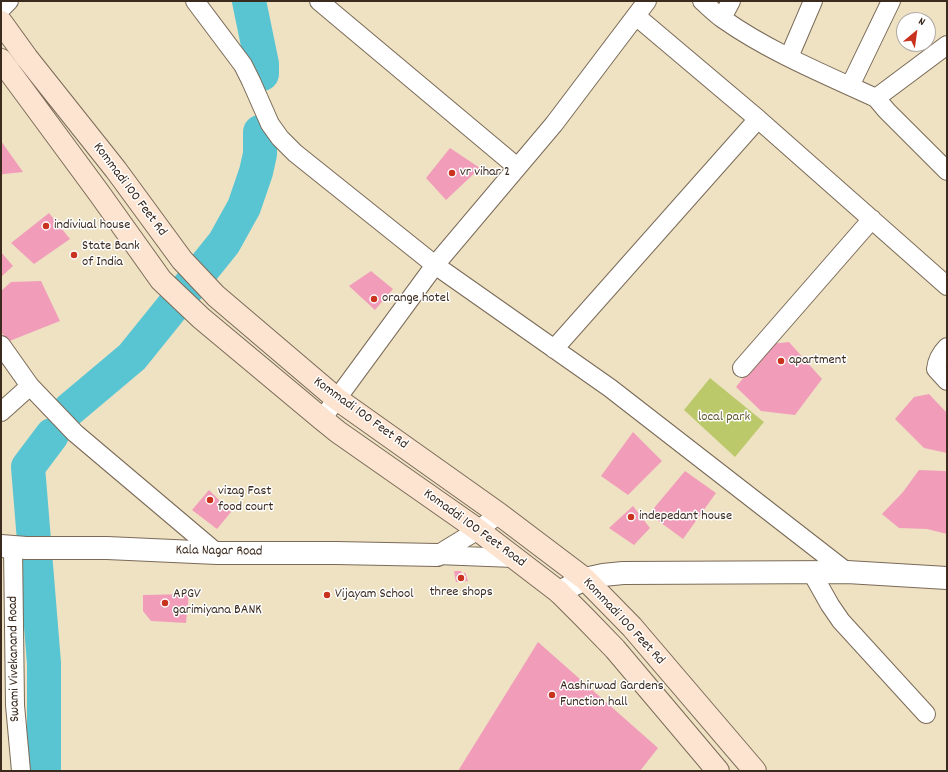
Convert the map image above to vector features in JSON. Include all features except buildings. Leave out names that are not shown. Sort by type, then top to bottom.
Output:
[{"type":"main road","name":"Kommadi 100 Feet Rd","points":[[1,22],[27,58],[116,170],[182,260],[216,296],[337,399],[499,514],[585,579],[632,627],[755,771]]},
{"type":"main road","name":"Komaddi 100 Feet Road","points":[[1,60],[161,280],[201,318],[322,420],[478,530],[559,592],[615,649],[718,771]]},
{"type":"street","points":[[1,9],[9,1]]},
{"type":"street","points":[[195,1],[243,65],[270,124],[280,138],[295,152],[435,265],[610,388],[847,572]]},
{"type":"street","points":[[319,1],[517,167]]},
{"type":"street","points":[[322,420],[435,265],[554,124],[647,1]]},
{"type":"street","points":[[702,1],[722,18],[757,40],[789,57],[876,98],[947,171]]},
{"type":"street","points":[[722,18],[731,1]]},
{"type":"street","points":[[789,57],[813,1]]},
{"type":"street","points":[[850,86],[891,1]]},
{"type":"street","points":[[636,16],[758,119],[947,286]]},
{"type":"street","points":[[876,98],[947,45]]},
{"type":"street","points":[[554,349],[758,119]]},
{"type":"street","points":[[742,368],[872,219]]},
{"type":"street","points":[[1,345],[30,386],[75,433],[217,553]]},
{"type":"street","points":[[947,347],[937,361],[936,369],[947,381]]},
{"type":"street","points":[[1,412],[30,386]]},
{"type":"street","points":[[437,555],[478,530],[499,514]]},
{"type":"street","name":"Kala Nagar Road","points":[[13,547],[108,548],[217,553],[336,553],[514,558]]},
{"type":"street","name":"Swami Vivekanand Road","points":[[13,547],[8,705],[21,771]]},
{"type":"street","points":[[559,592],[585,579],[623,573],[847,572],[947,578]]},
{"type":"street","points":[[812,573],[841,621],[926,714]]},
{"type":"green space","name":"local park","points":[[710,378],[764,422],[735,457],[684,410]]},
{"type":"waterway","points":[[249,1],[262,64],[262,74]]},
{"type":"waterway","points":[[69,410],[132,357],[224,243],[244,207],[256,172],[260,154],[260,132]]},
{"type":"waterway","points":[[44,771],[44,663],[28,467],[52,435]]},
{"type":"place","name":"vr vihar 2","points":[[452,173]]},
{"type":"place","name":"indiviual house","points":[[46,226]]},
{"type":"place","name":"State Bank of India","points":[[74,255]]},
{"type":"place","name":"orange hotel","points":[[374,299]]},
{"type":"place","name":"apartment","points":[[781,361]]},
{"type":"place","name":"vizag Fast food court","points":[[210,500]]},
{"type":"place","name":"indepedant house","points":[[631,517]]},
{"type":"place","name":"three shops","points":[[461,578]]},
{"type":"place","name":"Vijayam School","points":[[327,595]]},
{"type":"place","name":"APGV garimiyana BANK","points":[[165,603]]},
{"type":"place","name":"Aashirwad Gardens Function hall","points":[[552,695]]}]
